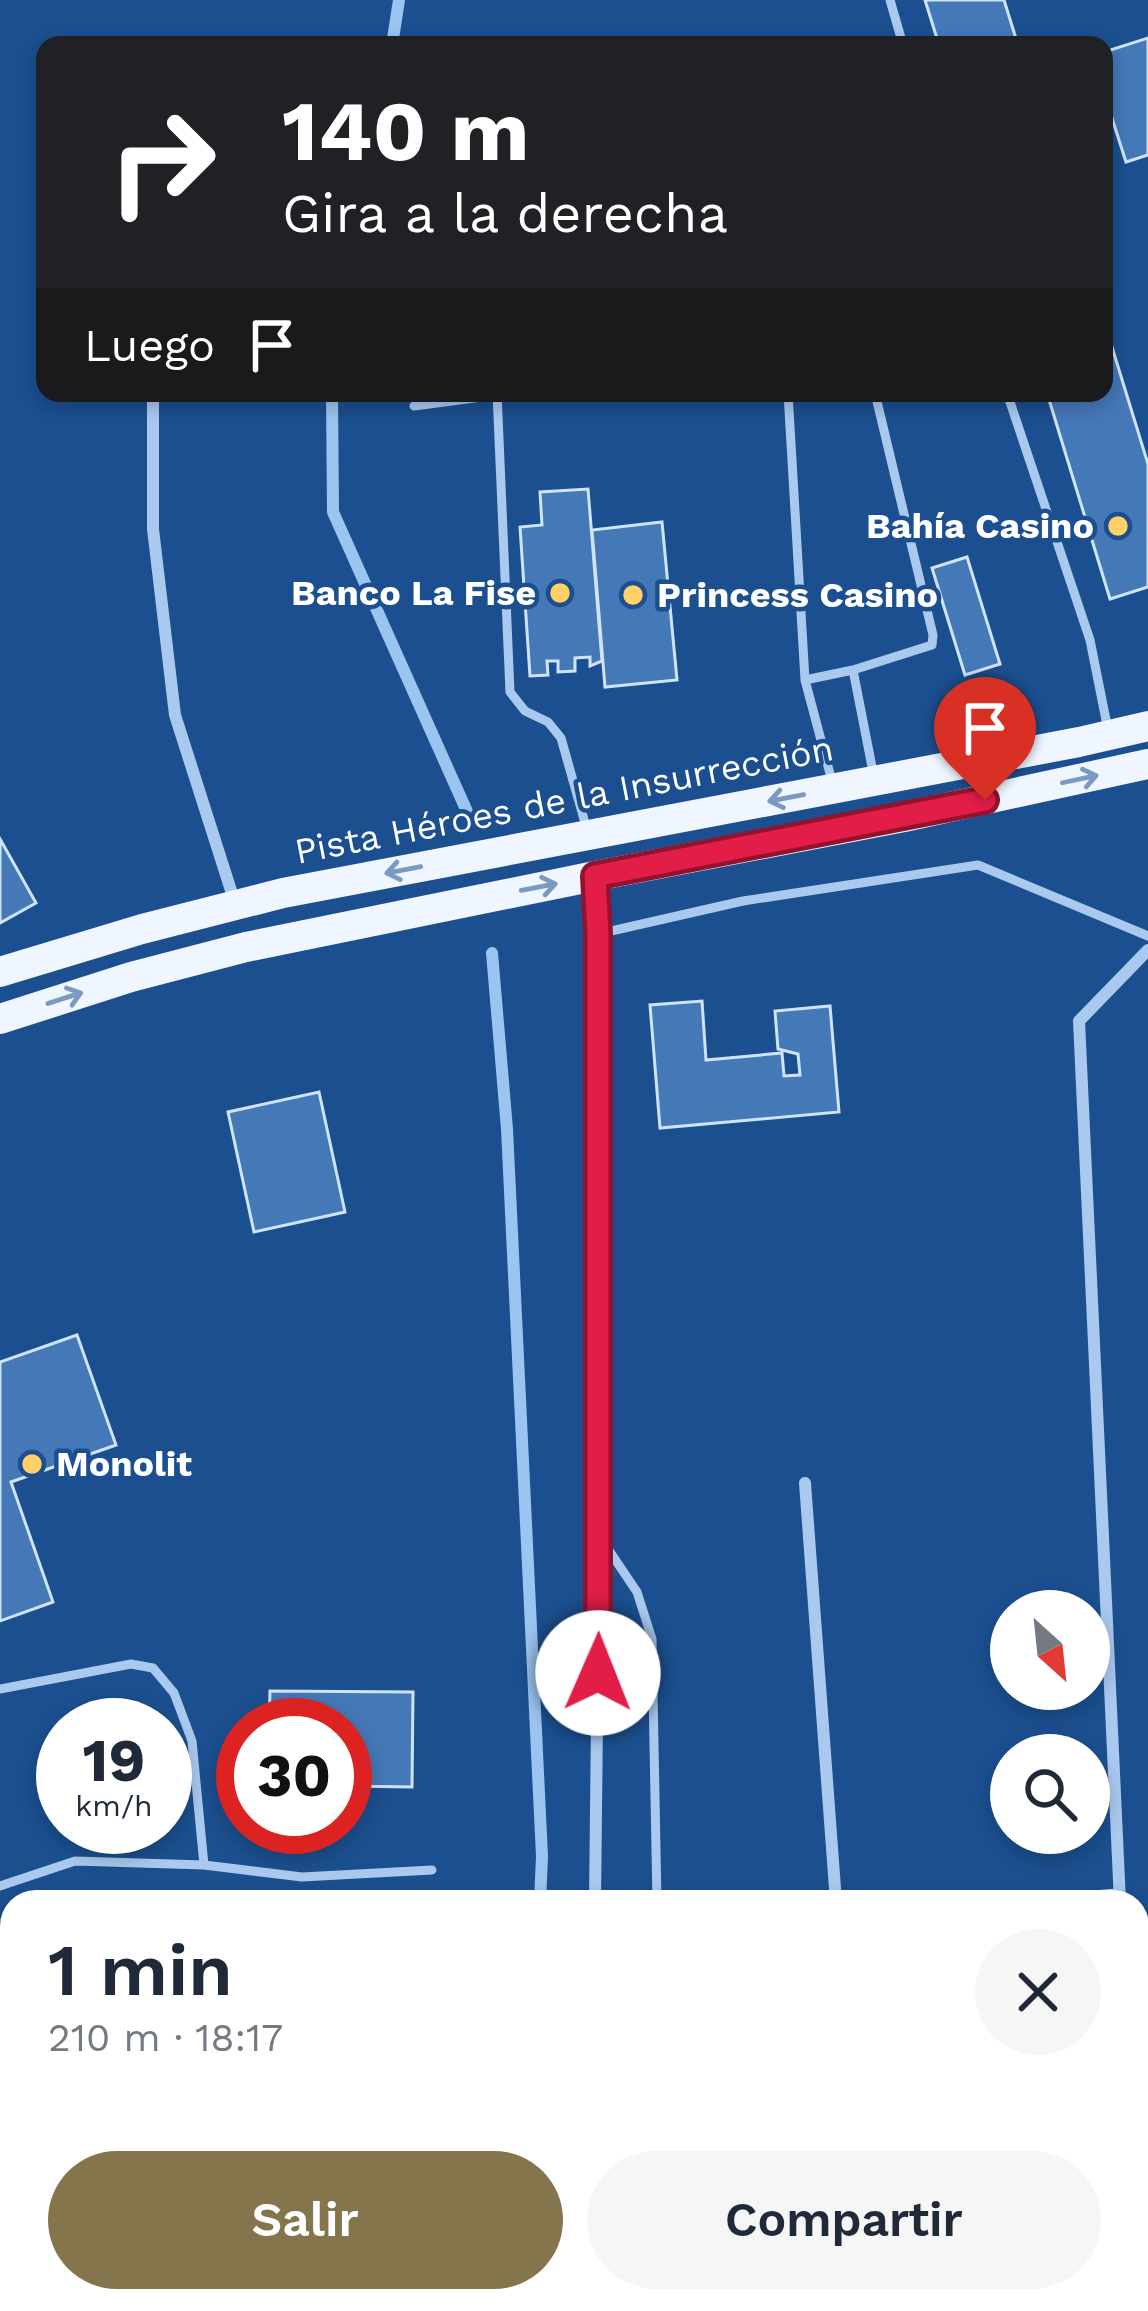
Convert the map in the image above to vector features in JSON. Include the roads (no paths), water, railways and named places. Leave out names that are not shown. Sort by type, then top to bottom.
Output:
[{"type":"main road","name":"Pista Héroes de la Insurrección","points":[[0,972],[142,928],[283,892],[1148,726]]},
{"type":"main road","points":[[0,1019],[130,977],[246,947],[904,818],[1148,764]]},
{"type":"street","points":[[153,402],[153,529],[176,715],[236,905]]},
{"type":"street","points":[[595,876],[599,1536],[595,1890]]},
{"type":"street","points":[[1120,1890],[1079,1021],[1148,950]]},
{"type":"street","points":[[805,1483],[835,1890]]},
{"type":"lane","points":[[890,0],[900,36]]},
{"type":"lane","points":[[414,406],[442,402]]},
{"type":"lane","points":[[497,402],[510,692],[525,711],[548,722],[561,738],[589,835]]},
{"type":"lane","points":[[789,402],[805,680],[834,789]]},
{"type":"lane","points":[[805,680],[932,645],[877,402]]},
{"type":"lane","points":[[1010,402],[1090,640],[1109,735]]},
{"type":"lane","points":[[853,670],[874,781]]},
{"type":"lane","points":[[598,934],[743,901],[978,865],[1148,936]]},
{"type":"lane","points":[[599,1536],[637,1592],[652,1639],[657,1890]]},
{"type":"lane","points":[[0,1689],[131,1664],[153,1668],[174,1693],[192,1741],[204,1865]]},
{"type":"lane","points":[[0,1886],[75,1861],[204,1865],[302,1877],[431,1870]]},
{"type":"waterway","points":[[393,36],[399,0]]},
{"type":"waterway","points":[[332,402],[333,512],[469,816]]},
{"type":"waterway","points":[[492,953],[507,1129],[541,1890]]},
{"type":"place","name":"Bahía Casino","points":[[1118,526]]},
{"type":"place","name":"Banco La Fise","points":[[560,593]]},
{"type":"place","name":"Princess Casino","points":[[633,595]]},
{"type":"place","name":"Monolit","points":[[32,1464]]}]
